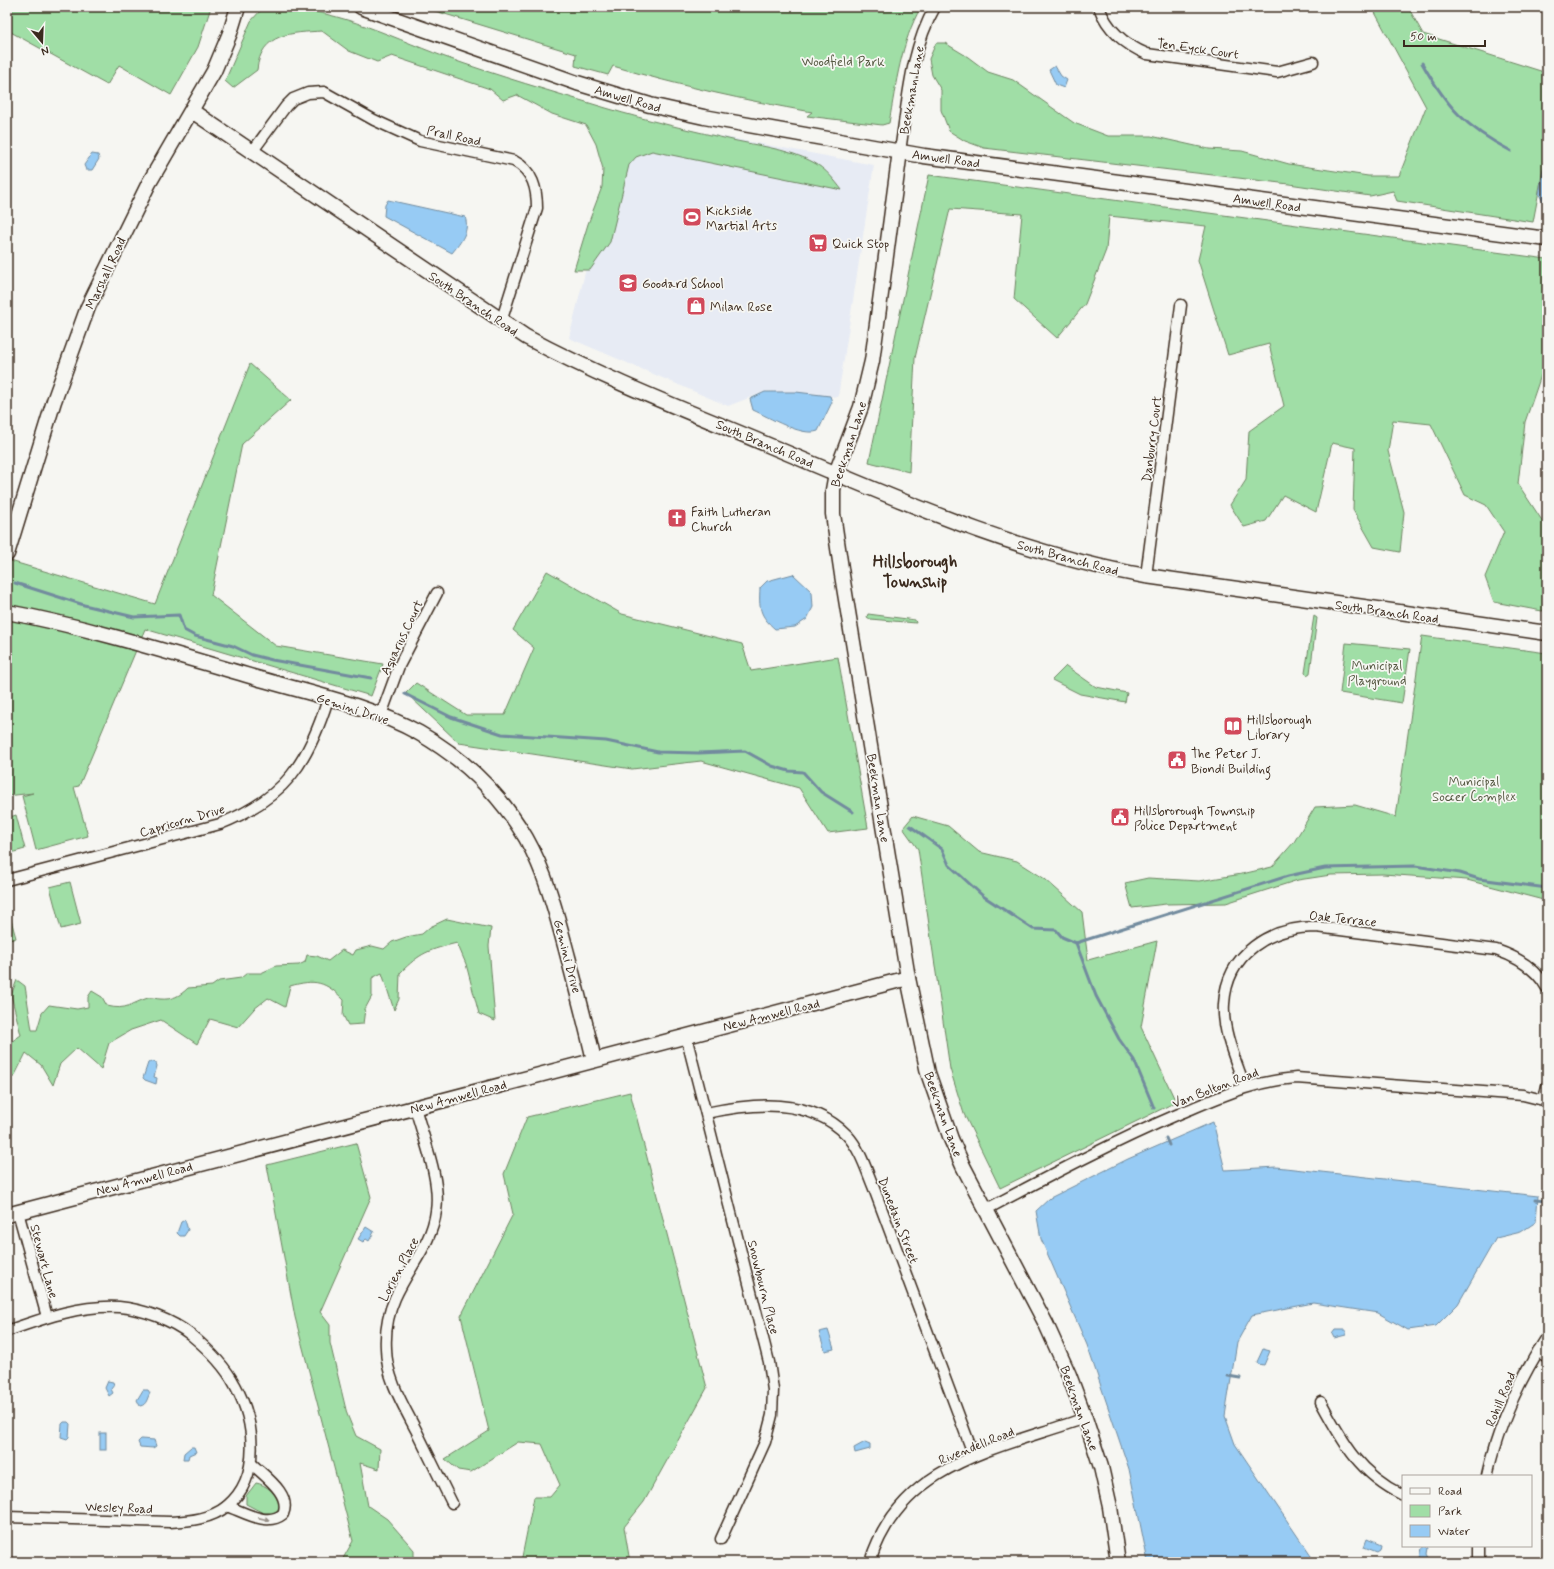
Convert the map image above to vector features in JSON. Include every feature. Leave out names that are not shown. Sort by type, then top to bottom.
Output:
[{"type":"street","name":"Marshall Road","points":[[7,554],[54,401],[88,307],[149,183],[192,111],[223,52],[238,7]]},
{"type":"street","name":"Amwell Road","points":[[361,7],[577,83],[650,104],[711,119],[900,151],[1547,239]]},
{"type":"street","name":"Beekman Lane","points":[[935,7],[920,38],[913,65],[872,361],[861,407],[836,473],[833,490],[833,514],[908,978],[928,1073],[951,1139],[985,1210],[1046,1324],[1066,1368],[1085,1418],[1101,1467],[1118,1562]]},
{"type":"street","name":"Ten Eyck Court","points":[[1099,7],[1107,23],[1116,34],[1134,48],[1147,54],[1277,72],[1313,62]]},
{"type":"street","name":"Prall Road","points":[[252,152],[286,106],[293,99],[308,93],[324,92],[374,120],[420,141],[514,161],[522,165],[528,171],[535,186],[537,193],[537,208],[501,322]]},
{"type":"street","name":"South Branch Road","points":[[192,111],[501,322],[560,355],[866,487],[1030,547],[1099,566],[1146,576],[1547,634]]},
{"type":"street","name":"Danburry Court","points":[[1146,576],[1181,305]]},
{"type":"street","name":"Aquarius Court","points":[[381,715],[399,666],[436,593]]},
{"type":"street","name":"Gemini Drive","points":[[7,612],[84,629],[381,715],[418,733],[463,763],[492,792],[524,836],[550,889],[594,1060]]},
{"type":"street","name":"Capricorn Drive","points":[[7,880],[220,824],[248,812],[280,787],[297,769],[317,733],[328,699]]},
{"type":"street","name":"Oak Terrace","points":[[1245,1087],[1225,1024],[1224,1004],[1227,986],[1235,969],[1247,952],[1262,940],[1279,931],[1298,927],[1317,926],[1496,950],[1523,962],[1534,971],[1547,988]]},
{"type":"street","name":"New Amwell Road","points":[[12,1213],[908,978]]},
{"type":"street","name":"Snowbourn Place","points":[[686,1036],[769,1362],[774,1390],[772,1415],[765,1442],[721,1539]]},
{"type":"street","name":"Van Bolton Road","points":[[985,1210],[1112,1144],[1245,1087],[1275,1079],[1296,1078],[1523,1095],[1545,1100]]},
{"type":"street","points":[[1545,1100],[1547,1086]]},
{"type":"street","name":"Dunedain Street","points":[[706,1113],[778,1105],[807,1110],[830,1120],[847,1135],[860,1154],[974,1456]]},
{"type":"street","name":"Lorien Place","points":[[415,1107],[434,1176],[437,1195],[437,1210],[428,1239],[395,1296],[386,1327],[386,1350],[389,1371],[398,1395],[452,1503]]},
{"type":"street","name":"Stewart Lane","points":[[12,1213],[47,1317]]},
{"type":"street","name":"Wesley Road","points":[[7,1331],[47,1317],[82,1309],[120,1307],[144,1312],[174,1324],[191,1335],[220,1363],[236,1386],[248,1424],[252,1445],[251,1463],[247,1479],[238,1494],[227,1506],[208,1517],[170,1522],[7,1517]]},
{"type":"street","name":"Rohill Road","points":[[1487,1475],[1500,1427],[1513,1397],[1547,1337]]},
{"type":"street","points":[[1538,1351],[1547,1357]]},
{"type":"street","points":[[1321,1402],[1350,1453],[1382,1484],[1402,1494]]},
{"type":"street","name":"Rivendell Road","points":[[870,1562],[875,1547],[886,1526],[909,1496],[926,1481],[947,1468],[974,1456],[1085,1418]]},
{"type":"street","points":[[227,1506],[265,1520],[274,1520],[283,1514],[285,1502],[282,1493],[251,1463]]},
{"type":"street","points":[[1479,1547],[1479,1562]]},
{"type":"shaded area","points":[[623,118],[874,165],[838,397],[767,391],[728,406],[569,338]]},
{"type":"green space","points":[[7,7],[211,7],[198,47],[171,95],[119,65],[107,85],[7,30]]},
{"type":"green space","points":[[266,7],[291,8],[314,12],[358,23],[445,57],[526,84],[672,126],[794,154],[816,164],[831,177],[842,190],[652,151],[636,157],[629,165],[610,242],[590,270],[574,270],[588,224],[602,187],[603,169],[596,144],[586,125],[552,114],[517,95],[503,100],[490,89],[392,56],[377,62],[349,51],[322,31],[289,34],[271,41],[260,57],[257,70],[233,88],[225,81],[251,21],[261,10]]},
{"type":"green space","name":"Woodfield Park","points":[[422,7],[921,7],[914,20],[904,49],[889,123],[882,125],[807,116],[812,112],[712,92],[613,66],[608,75],[575,66],[576,54]]},
{"type":"green space","points":[[1372,7],[1408,7],[1423,34],[1547,73],[1547,149],[1533,222],[1397,201],[1393,191],[1370,196],[1289,184],[984,148],[965,141],[949,131],[941,110],[941,90],[932,75],[929,59],[936,43],[945,43],[968,57],[988,72],[1013,80],[1074,123],[1108,136],[1151,136],[1209,149],[1242,151],[1289,164],[1368,176],[1399,176],[1426,107]]},
{"type":"green space","points":[[929,175],[1547,259],[1547,358],[1525,422],[1518,484],[1547,528],[1547,609],[1542,611],[1494,602],[1485,577],[1504,532],[1486,505],[1465,495],[1431,424],[1393,420],[1388,451],[1404,512],[1400,552],[1374,547],[1353,510],[1355,448],[1332,443],[1316,512],[1283,495],[1266,521],[1244,527],[1230,505],[1246,480],[1249,431],[1284,406],[1269,344],[1228,355],[1198,260],[1206,226],[1109,216],[1106,250],[1085,304],[1057,338],[1014,299],[1022,214],[950,209],[915,358],[909,472],[869,462]]},
{"type":"green space","points":[[250,364],[291,400],[242,444],[211,595],[276,646],[383,664],[371,696],[145,629],[79,786],[74,787],[88,836],[36,850],[22,796],[33,793],[7,796],[7,560],[155,604]]},
{"type":"green space","points":[[547,571],[622,614],[742,644],[751,671],[838,657],[868,828],[828,833],[799,788],[701,761],[632,769],[459,743],[406,693],[416,683],[466,715],[505,715],[534,648],[513,630]]},
{"type":"green space","points":[[868,614],[915,620],[916,623],[870,619],[867,617]]},
{"type":"green space","points":[[1314,616],[1317,618],[1310,673],[1307,675],[1305,673]]},
{"type":"green space","name":"Municipal Soccer Complex","points":[[1422,636],[1547,653],[1547,901],[1467,880],[1383,874],[1331,875],[1298,880],[1226,903],[1166,904],[1132,908],[1125,883],[1148,878],[1199,881],[1242,874],[1272,867],[1294,842],[1315,807],[1355,805],[1396,817]]},
{"type":"green space","name":"Municipal Playground","points":[[1346,643],[1410,649],[1402,703],[1340,693]]},
{"type":"green space","points":[[1066,666],[1096,687],[1127,693],[1125,702],[1080,694],[1052,680]]},
{"type":"green space","points":[[16,815],[25,849],[7,854],[7,818]]},
{"type":"green space","points":[[913,816],[948,826],[979,852],[1017,861],[1045,879],[1082,912],[1088,960],[1157,941],[1141,1027],[1176,1102],[1000,1188],[964,1114],[950,1069],[918,849],[903,828]]},
{"type":"green space","points":[[70,882],[81,924],[61,929],[50,887]]},
{"type":"green space","points":[[8,909],[16,938],[7,941],[7,910]]},
{"type":"green space","points":[[447,919],[491,928],[489,946],[495,1021],[479,1014],[466,964],[457,943],[432,950],[420,956],[400,973],[399,999],[394,1010],[382,973],[372,978],[372,996],[365,1009],[363,1024],[348,1025],[343,1015],[344,1000],[325,985],[313,982],[299,984],[290,986],[285,1007],[268,998],[254,1009],[238,1027],[210,1019],[197,1044],[161,1020],[131,1030],[109,1043],[101,1069],[77,1048],[60,1064],[53,1085],[41,1065],[26,1053],[14,1077],[7,1077],[7,1041],[11,1042],[21,1035],[11,995],[17,980],[25,986],[32,1030],[37,1030],[42,1013],[49,1005],[77,1009],[88,1007],[88,997],[92,991],[102,997],[107,1006],[119,1008],[150,998],[168,999],[179,995],[188,988],[212,986],[219,981],[241,978],[247,973],[261,973],[276,966],[299,965],[305,962],[307,955],[317,956],[328,961],[342,950],[353,955],[356,950],[372,946],[384,949],[392,942],[406,937],[422,934],[430,927]]},
{"type":"green space","points":[[630,1092],[707,1388],[644,1502],[624,1527],[630,1562],[516,1562],[522,1557],[534,1497],[550,1497],[560,1485],[542,1444],[518,1442],[471,1472],[458,1470],[445,1459],[489,1431],[461,1316],[513,1214],[504,1174],[527,1117]]},
{"type":"green space","points":[[356,1143],[371,1197],[320,1312],[330,1325],[330,1343],[347,1414],[356,1436],[380,1449],[379,1469],[360,1463],[368,1506],[387,1519],[414,1550],[414,1562],[341,1562],[353,1541],[295,1317],[267,1165]]},
{"type":"green space","points":[[256,1483],[271,1490],[278,1497],[281,1504],[275,1514],[267,1515],[246,1504],[246,1496]]},
{"type":"water","points":[[1055,66],[1061,76],[1067,80],[1064,88],[1056,85],[1049,70]]},
{"type":"water","points":[[1547,151],[1547,204],[1544,204],[1539,194]]},
{"type":"water","points":[[92,154],[98,155],[99,159],[92,170],[86,170],[84,165]]},
{"type":"water","points":[[388,200],[465,217],[466,227],[464,236],[452,253],[384,216],[385,205]]},
{"type":"water","points":[[765,392],[796,392],[830,396],[832,402],[818,431],[803,431],[794,429],[753,410],[750,399]]},
{"type":"water","points":[[793,574],[812,592],[813,607],[807,619],[795,627],[775,629],[766,620],[761,611],[760,588],[767,581]]},
{"type":"water","points":[[151,1061],[156,1063],[157,1066],[154,1077],[157,1078],[156,1084],[143,1078],[148,1063]]},
{"type":"water","points":[[1213,1122],[1225,1170],[1276,1167],[1538,1196],[1536,1222],[1521,1232],[1496,1238],[1458,1304],[1436,1326],[1408,1330],[1378,1313],[1313,1303],[1252,1315],[1237,1342],[1225,1416],[1235,1444],[1315,1562],[1148,1562],[1129,1469],[1087,1345],[1041,1239],[1036,1211],[1050,1198],[1128,1159]]},
{"type":"water","points":[[185,1220],[188,1230],[184,1236],[180,1236],[177,1233],[181,1222]]},
{"type":"water","points":[[366,1227],[374,1232],[369,1241],[366,1239],[363,1242],[358,1239]]},
{"type":"water","points":[[828,1330],[834,1349],[825,1351],[819,1332]]},
{"type":"water","points":[[1335,1330],[1346,1330],[1346,1335],[1334,1338],[1332,1334]]},
{"type":"water","points":[[1263,1349],[1270,1351],[1264,1365],[1258,1364],[1257,1362]]},
{"type":"water","points":[[108,1381],[113,1382],[114,1385],[111,1389],[113,1393],[109,1396],[105,1388]]},
{"type":"water","points":[[143,1390],[148,1390],[150,1393],[145,1403],[140,1406],[137,1400]]},
{"type":"water","points":[[64,1422],[68,1422],[70,1424],[69,1437],[67,1439],[61,1437],[62,1424]]},
{"type":"water","points":[[100,1433],[106,1433],[106,1450],[100,1450]]},
{"type":"water","points":[[141,1439],[154,1440],[156,1446],[153,1448],[140,1447],[138,1442]]},
{"type":"water","points":[[865,1442],[870,1444],[870,1449],[855,1453],[854,1448]]},
{"type":"water","points":[[191,1447],[194,1447],[196,1452],[189,1455],[188,1459],[183,1459],[184,1453]]},
{"type":"water","points":[[1367,1539],[1381,1545],[1380,1550],[1377,1552],[1364,1547]]},
{"type":"water","points":[[1422,1548],[1429,1548],[1428,1554],[1430,1558],[1425,1562],[1420,1558]]},
{"type":"waterway","points":[[1422,63],[1449,104],[1469,124],[1511,151]]},
{"type":"waterway","points":[[15,583],[84,605],[134,617],[179,615],[184,630],[195,636],[233,646],[252,655],[371,678]]},
{"type":"waterway","points":[[405,694],[451,717],[502,734],[606,741],[658,752],[699,753],[745,751],[772,766],[789,771],[803,772],[821,792],[853,812]]},
{"type":"waterway","points":[[910,826],[942,849],[949,865],[983,896],[1033,929],[1056,930],[1062,937],[1076,943],[1288,876],[1325,868],[1415,866],[1460,873],[1479,879],[1547,888]]},
{"type":"waterway","points":[[1076,943],[1096,996],[1119,1039],[1134,1060],[1154,1108]]},
{"type":"waterway","points":[[1166,1138],[1169,1145]]},
{"type":"waterway","points":[[1535,1200],[1547,1201]]},
{"type":"waterway","points":[[1228,1376],[1240,1378]]},
{"type":"place","name":"Kickside Martial Arts","points":[[692,217]]},
{"type":"place","name":"Quick Stop","points":[[818,243]]},
{"type":"place","name":"Goodard School","points":[[628,283]]},
{"type":"place","name":"Milan Rose","points":[[696,306]]},
{"type":"place","name":"Faith Lutheran Church","points":[[677,518]]},
{"type":"place","name":"Hillsborough Library","points":[[1233,726]]},
{"type":"place","name":"The Peter J. Biondi Building","points":[[1177,760]]},
{"type":"place","name":"Hillsbrorough Township Police Department","points":[[1120,817]]},
{"type":"district","name":"Hillsborough Township","points":[[915,571]]}]
